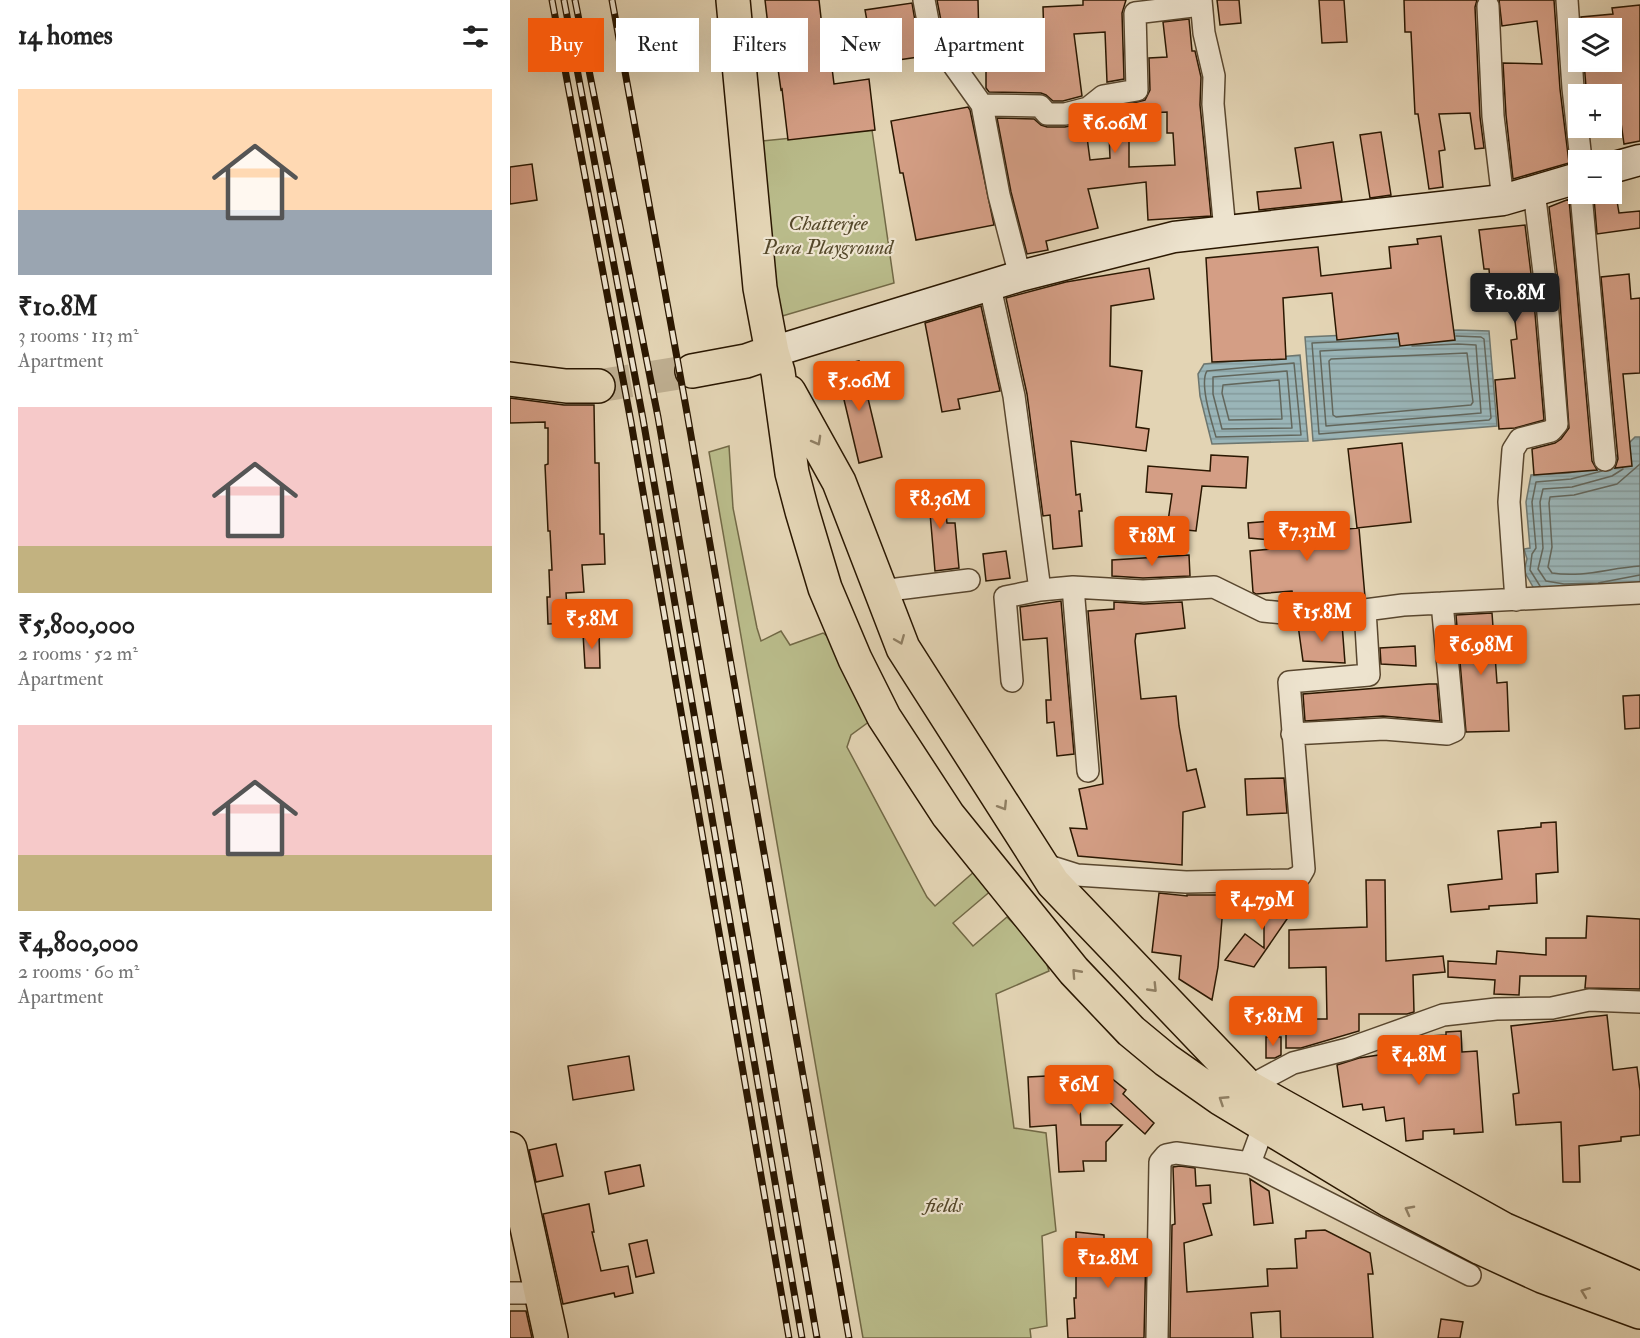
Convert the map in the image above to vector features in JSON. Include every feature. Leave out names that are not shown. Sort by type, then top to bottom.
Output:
[{"type":"main road","points":[[733,0],[760,288],[775,362],[792,473],[825,588],[855,659],[884,717],[948,815],[1074,971],[1131,1030],[1166,1060],[1220,1098],[1389,1200],[1481,1248],[1542,1276],[1640,1312]]},
{"type":"main road","points":[[692,371],[746,361],[775,362],[1020,276],[1174,237],[1503,200],[1568,181]]},
{"type":"main road","points":[[775,362],[839,482],[903,648],[1053,883],[1248,1087],[1503,1229],[1640,1289]]},
{"type":"main road","points":[[510,379],[566,386],[598,386]]},
{"type":"main road","points":[[510,1149],[526,1293],[551,1338]]},
{"type":"street","points":[[924,0],[931,37],[982,105],[999,195],[1020,276]]},
{"type":"street","points":[[1567,0],[1576,150]]},
{"type":"street","points":[[982,105],[1040,106],[1047,114],[1065,114],[1088,108],[1104,96],[1137,90],[1135,13],[1201,2],[1204,33],[1214,76],[1213,104],[1225,231]]},
{"type":"street","points":[[1488,6],[1493,116],[1503,200]]},
{"type":"street","points":[[1516,600],[1509,502],[1513,450],[1520,440],[1551,431],[1557,424],[1546,289],[1534,190]]},
{"type":"street","points":[[1580,204],[1605,460]]},
{"type":"street","points":[[990,287],[1014,396],[1040,590]]},
{"type":"street","points":[[881,591],[969,580]]},
{"type":"street","points":[[1012,681],[1005,597],[1040,590],[1073,587],[1143,591],[1214,587],[1263,611],[1284,613],[1640,593]]},
{"type":"street","points":[[1073,587],[1088,771]]},
{"type":"street","points":[[1292,734],[1384,729],[1447,734],[1454,731],[1442,603]]},
{"type":"street","points":[[1039,863],[1077,875],[1186,882],[1291,880],[1300,876],[1304,868],[1289,682],[1369,675],[1365,610]]},
{"type":"street","points":[[1248,1087],[1293,1063],[1348,1049],[1443,1016],[1496,1009],[1552,1008],[1589,1000],[1640,1002]]},
{"type":"street","points":[[1250,1163],[1264,1125]]},
{"type":"street","points":[[1158,1338],[1160,1161],[1166,1155],[1176,1153],[1250,1163],[1470,1275]]},
{"type":"green space","name":"Chatterjee Para Playground","points":[[872,130],[894,283],[779,317],[762,141]]},
{"type":"green space","name":"fields","points":[[729,446],[733,508],[761,641],[781,631],[790,645],[823,633],[834,641],[870,721],[851,735],[847,747],[927,897],[935,906],[975,871],[993,889],[953,923],[973,946],[1007,917],[1044,955],[1049,971],[996,994],[1014,1128],[1046,1133],[1056,1231],[1042,1236],[1047,1326],[1030,1329],[1031,1338],[863,1338],[709,452]]},
{"type":"water","points":[[1458,330],[1489,331],[1497,426],[1313,441],[1305,337]]},
{"type":"water","points":[[1300,355],[1308,441],[1212,444],[1200,396],[1198,374],[1204,364]]},
{"type":"water","points":[[1635,437],[1640,437],[1640,589],[1537,594],[1524,571],[1527,559],[1524,549],[1530,548],[1526,502],[1531,475],[1569,473],[1609,463]]},
{"type":"building","points":[[765,0],[819,0],[820,72],[832,72],[834,84],[869,79],[875,130],[788,140],[778,72],[808,72],[808,18],[767,18]]},
{"type":"building","points":[[937,0],[978,0],[978,18],[940,18]]},
{"type":"building","points":[[1083,0],[1126,0],[1122,13],[1124,79],[1107,82],[1105,32],[1074,34],[1082,96],[1053,101],[1041,93],[989,92],[986,88],[986,72],[1045,72],[1043,7],[1083,5]]},
{"type":"building","points":[[1217,0],[1239,0],[1241,23],[1220,25]]},
{"type":"building","points":[[1319,0],[1344,0],[1347,42],[1322,43]]},
{"type":"building","points":[[1404,0],[1477,0],[1475,7],[1480,117],[1484,148],[1475,149],[1470,113],[1439,114],[1445,150],[1439,151],[1443,187],[1429,189],[1418,114],[1415,114],[1411,32],[1405,32]]},
{"type":"building","points":[[1499,0],[1554,0],[1568,163],[1513,179],[1503,63],[1542,64],[1537,21],[1502,26]]},
{"type":"building","points":[[912,3],[914,18],[914,58],[902,59],[902,18],[866,18],[865,10]]},
{"type":"building","points":[[1640,5],[1640,141],[1624,144],[1622,84],[1586,84],[1585,72],[1622,72],[1622,18],[1581,18],[1613,14],[1612,8]]},
{"type":"building","points":[[1189,19],[1192,51],[1195,51],[1201,77],[1200,105],[1211,216],[1148,220],[1146,182],[1088,189],[1098,228],[1046,241],[1048,250],[1027,254],[1011,192],[997,118],[1034,119],[1047,127],[1065,127],[1085,122],[1090,160],[1110,158],[1108,109],[1145,100],[1150,90],[1149,58],[1167,57],[1163,22]],"holes":[[[1167,112],[1167,133],[1173,133],[1175,165],[1129,167],[1129,114]]]},
{"type":"building","points":[[968,107],[994,225],[916,240],[903,173],[900,173],[891,121]]},
{"type":"building","points":[[1381,132],[1391,195],[1370,198],[1360,135]]},
{"type":"building","points":[[1333,142],[1342,201],[1259,210],[1257,192],[1301,188],[1295,148]]},
{"type":"building","points":[[532,164],[537,200],[510,204],[510,167]]},
{"type":"building","points":[[1568,199],[1569,204],[1592,461],[1597,470],[1534,475],[1532,449],[1555,443],[1569,428],[1559,288],[1549,207]]},
{"type":"building","points":[[1594,204],[1618,204],[1619,213],[1640,211],[1640,228],[1597,234]]},
{"type":"building","points":[[1525,225],[1544,420],[1515,428],[1499,429],[1495,380],[1515,378],[1511,340],[1517,339],[1513,303],[1492,305],[1489,269],[1484,269],[1479,230]]},
{"type":"building","points":[[1441,236],[1455,340],[1400,346],[1398,333],[1337,340],[1332,293],[1283,298],[1286,359],[1212,362],[1206,258],[1318,247],[1321,276],[1391,268],[1389,247],[1418,244],[1417,239]]},
{"type":"building","points":[[1149,268],[1154,299],[1111,306],[1110,366],[1142,371],[1136,427],[1149,429],[1146,451],[1071,441],[1076,495],[1080,494],[1082,511],[1079,511],[1082,546],[1053,549],[1050,515],[1043,516],[1027,394],[1006,298],[1066,282]]},
{"type":"building","points":[[1629,274],[1631,299],[1640,298],[1640,373],[1623,374],[1632,466],[1615,468],[1618,459],[1601,277]]},
{"type":"building","points":[[981,306],[1000,391],[958,399],[960,409],[942,412],[925,323]]},
{"type":"building","points":[[859,361],[882,457],[859,463],[836,366]]},
{"type":"building","points":[[510,398],[564,405],[594,405],[595,463],[599,463],[600,534],[604,534],[605,564],[582,565],[584,592],[566,593],[568,623],[548,624],[549,570],[552,570],[545,465],[548,464],[548,428],[545,428],[545,422],[510,423]]},
{"type":"building","points":[[1402,443],[1411,522],[1357,528],[1348,449]]},
{"type":"building","points":[[1211,455],[1248,457],[1246,488],[1202,486],[1196,531],[1167,528],[1172,494],[1146,492],[1148,466],[1210,471]]},
{"type":"building","points":[[943,491],[947,523],[955,523],[959,568],[935,571],[930,513],[917,515],[915,495]]},
{"type":"building","points":[[1295,519],[1296,533],[1359,528],[1365,597],[1294,600],[1292,591],[1256,594],[1253,592],[1250,551],[1271,549],[1271,540],[1249,538],[1248,523]]},
{"type":"building","points":[[1006,551],[1010,578],[986,581],[983,554]]},
{"type":"building","points":[[1189,555],[1190,576],[1143,578],[1112,576],[1112,560]]},
{"type":"building","points":[[1061,601],[1074,754],[1057,756],[1054,722],[1047,723],[1046,700],[1051,700],[1047,638],[1023,640],[1020,607]]},
{"type":"building","points":[[1114,602],[1144,604],[1182,602],[1185,628],[1136,634],[1135,641],[1141,699],[1176,696],[1187,771],[1196,769],[1205,807],[1183,812],[1182,865],[1078,856],[1070,828],[1087,829],[1079,789],[1103,784],[1088,611],[1114,609]]},
{"type":"building","points":[[1492,613],[1497,683],[1507,682],[1509,731],[1466,732],[1456,615]]},
{"type":"building","points":[[1342,624],[1345,663],[1303,661],[1298,625]]},
{"type":"building","points":[[583,633],[599,633],[600,668],[585,668]]},
{"type":"building","points":[[1415,646],[1416,666],[1381,664],[1380,648]]},
{"type":"building","points":[[1437,684],[1440,721],[1383,716],[1305,721],[1303,694]]},
{"type":"building","points":[[1640,695],[1640,728],[1625,729],[1623,696]]},
{"type":"building","points":[[1284,778],[1287,813],[1247,815],[1245,779]]},
{"type":"building","points":[[1556,822],[1558,872],[1536,874],[1537,903],[1489,906],[1489,909],[1451,912],[1448,885],[1502,879],[1498,831],[1541,827],[1541,823]]},
{"type":"building","points":[[1366,880],[1385,880],[1386,961],[1443,956],[1445,972],[1413,975],[1414,1012],[1359,1014],[1359,1031],[1301,1048],[1286,1048],[1286,1019],[1327,1019],[1326,967],[1289,968],[1289,930],[1367,927]]},
{"type":"building","points":[[1159,893],[1187,896],[1224,895],[1218,967],[1212,1000],[1179,979],[1181,956],[1152,952]]},
{"type":"building","points":[[1264,893],[1286,893],[1287,919],[1254,967],[1225,960],[1245,934],[1264,948]]},
{"type":"building","points":[[1587,916],[1640,919],[1640,989],[1585,988],[1586,976],[1520,976],[1519,995],[1494,994],[1495,980],[1448,977],[1448,961],[1496,964],[1497,951],[1546,955],[1546,938],[1586,938]]},
{"type":"building","points":[[1607,1015],[1613,1070],[1637,1067],[1640,1091],[1640,1135],[1621,1137],[1621,1141],[1579,1146],[1580,1182],[1563,1182],[1561,1122],[1516,1125],[1513,1094],[1519,1093],[1511,1026]]},
{"type":"building","points":[[1461,1031],[1462,1052],[1477,1051],[1483,1132],[1454,1134],[1454,1129],[1423,1131],[1423,1139],[1406,1141],[1404,1118],[1386,1121],[1384,1107],[1363,1110],[1362,1104],[1343,1107],[1337,1065],[1359,1058],[1398,1052],[1398,1048],[1431,1045],[1430,1036]]},
{"type":"building","points":[[1266,1037],[1281,1037],[1281,1055],[1266,1058]]},
{"type":"building","points":[[629,1056],[634,1090],[573,1100],[568,1066]]},
{"type":"building","points":[[1105,1073],[1126,1090],[1123,1094],[1154,1123],[1145,1134],[1078,1074]]},
{"type":"building","points":[[1078,1074],[1081,1125],[1122,1125],[1106,1142],[1106,1161],[1083,1161],[1084,1171],[1059,1172],[1056,1125],[1030,1127],[1028,1077]]},
{"type":"building","points":[[556,1144],[563,1176],[536,1182],[529,1150]]},
{"type":"building","points":[[640,1165],[644,1186],[609,1194],[605,1172]]},
{"type":"building","points":[[1173,1167],[1195,1168],[1196,1186],[1210,1185],[1211,1203],[1203,1204],[1212,1235],[1184,1243],[1187,1292],[1268,1286],[1267,1269],[1297,1268],[1295,1239],[1306,1238],[1306,1231],[1325,1230],[1370,1253],[1373,1274],[1368,1274],[1373,1338],[1281,1338],[1280,1311],[1251,1313],[1253,1338],[1170,1338],[1172,1225],[1175,1224]]},
{"type":"building","points":[[1250,1179],[1269,1191],[1273,1223],[1254,1225]]},
{"type":"building","points":[[589,1204],[594,1232],[592,1232],[601,1271],[628,1266],[633,1293],[615,1297],[614,1293],[563,1304],[543,1214]]},
{"type":"building","points":[[1076,1232],[1104,1235],[1104,1241],[1130,1241],[1130,1248],[1146,1248],[1144,1338],[1068,1338],[1067,1319],[1075,1318]]},
{"type":"building","points":[[647,1240],[654,1273],[636,1277],[629,1244]]},
{"type":"building","points":[[510,1311],[526,1311],[532,1338],[510,1338]]},
{"type":"building","points":[[1441,1319],[1463,1322],[1460,1338],[1438,1338]]},
{"type":"tunnel","points":[[598,386],[692,371]]},
{"type":"railway","points":[[552,0],[631,422],[789,1338]]},
{"type":"railway","points":[[564,0],[643,419],[802,1338]]},
{"type":"railway","points":[[575,0],[658,417],[817,1338]]},
{"type":"railway","points":[[612,0],[687,413],[849,1338]]}]
